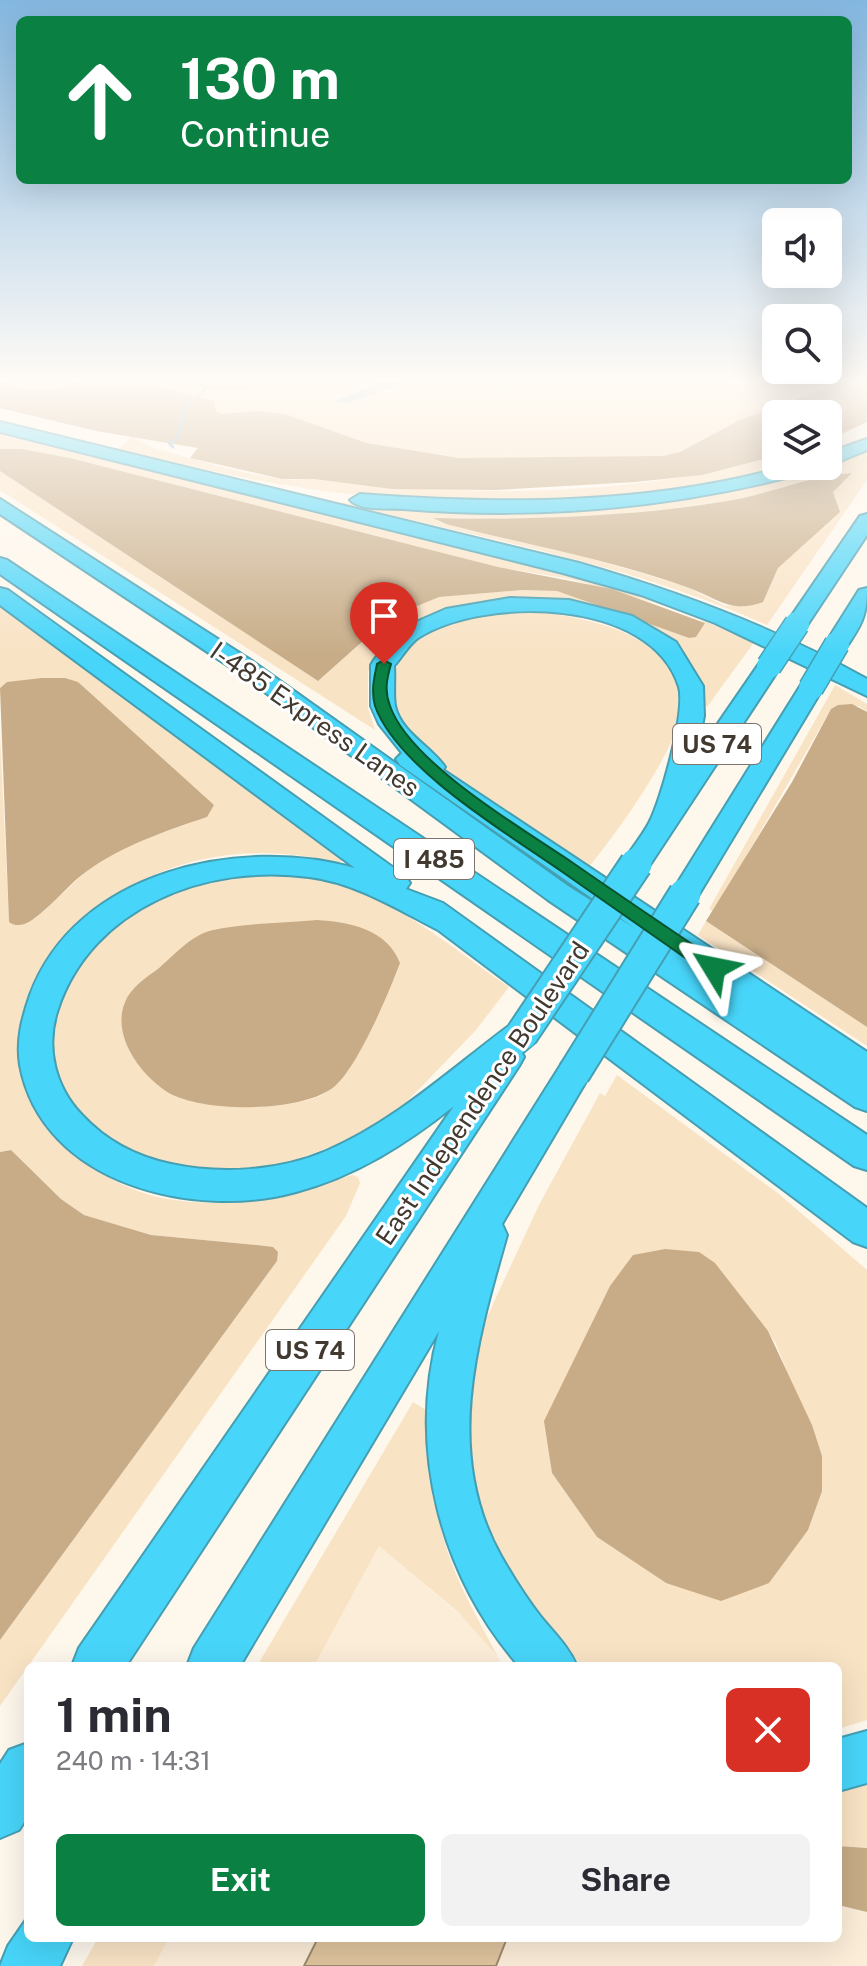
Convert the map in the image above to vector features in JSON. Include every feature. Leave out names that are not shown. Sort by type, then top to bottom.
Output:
[{"type":"highway","points":[[173,471],[657,592],[787,644],[867,689]]},
{"type":"highway","points":[[190,475],[359,500],[510,507],[591,504],[668,496],[762,478]]},
{"type":"highway","name":"I 485","points":[[0,482],[100,546],[739,985],[867,1069]]},
{"type":"highway","name":"I-485 Express Lanes","points":[[0,505],[244,666],[558,893],[867,1097]]},
{"type":"highway","name":"East Independence Boulevard","points":[[100,1662],[867,520]]},
{"type":"highway","name":"I-485 Express Lanes","points":[[0,547],[207,691],[549,908],[867,1121]]},
{"type":"highway","name":"I 485","points":[[0,564],[262,746],[688,1030],[867,1155]]},
{"type":"highway","points":[[0,595],[867,1230]]},
{"type":"highway","name":"US 74","points":[[214,1662],[867,595]]},
{"type":"highway","points":[[464,796],[406,743],[388,718],[379,684],[384,664],[407,637],[444,617],[490,605],[559,605],[600,613],[637,628],[672,652],[686,672],[693,693],[691,718],[664,822]]},
{"type":"highway","points":[[448,922],[352,878],[288,865],[221,868],[156,888],[99,923],[68,954],[57,971],[40,1008],[36,1027],[35,1047],[43,1086],[65,1122],[81,1138],[122,1164],[172,1181],[200,1185],[258,1184],[314,1171],[365,1148],[522,1034]]},
{"type":"highway","points":[[498,1198],[451,1370],[447,1437],[450,1472],[471,1545],[488,1581],[509,1616],[549,1662]]},
{"type":"highway","points":[[828,1203],[867,1239]]},
{"type":"highway","points":[[842,1764],[867,1757]]},
{"type":"highway","points":[[0,1811],[24,1775]]},
{"type":"highway","points":[[28,1966],[43,1942]]},
{"type":"shaded area","points":[[0,471],[318,681],[373,632],[438,597],[522,590],[558,591],[689,638],[705,623],[701,620],[755,641],[707,707],[643,628],[526,601],[395,637],[368,671],[368,708],[375,730],[0,490]]},
{"type":"shaded area","points":[[0,471],[120,471],[498,567],[612,589],[705,623],[696,637],[689,638],[557,591],[522,590],[439,597],[415,607],[373,632],[318,681]]},
{"type":"shaded area","points":[[120,471],[149,471],[515,561],[612,586],[659,604],[570,579],[498,567]]},
{"type":"shaded area","points":[[213,471],[242,471],[286,480],[317,479],[489,491],[608,486],[719,471],[762,471],[674,491],[550,502],[426,500],[366,496]]},
{"type":"shaded area","points":[[246,471],[719,471],[635,482],[495,490],[392,489],[314,479],[282,479]]},
{"type":"shaded area","points":[[539,471],[623,471],[588,477]]},
{"type":"shaded area","points":[[842,471],[867,471],[867,480],[767,625],[662,585],[609,569],[336,502],[391,508],[679,499],[765,480],[811,480],[732,500],[601,516],[435,519],[638,572],[689,588],[725,606],[763,602],[778,568],[836,500],[832,492],[851,474],[842,475]]},
{"type":"shaded area","points":[[852,473],[833,492],[840,512],[778,568],[763,602],[752,605],[724,603],[629,569],[446,524],[433,518],[541,518],[649,511],[737,499],[811,480],[842,480],[842,474]]},
{"type":"shaded area","points":[[0,604],[343,860],[338,863],[312,857],[261,853],[186,863],[138,882],[85,917],[44,964],[30,991],[21,1020],[19,1051],[24,1084],[46,1127],[90,1166],[130,1188],[162,1198],[211,1203],[282,1194],[352,1175],[358,1177],[360,1183],[346,1216],[31,1662],[24,1662],[24,1672],[0,1706],[0,1640],[277,1261],[256,1245],[151,1235],[84,1215],[61,1199],[11,1150],[0,1152],[0,733],[9,922],[44,911],[86,871],[112,855],[147,838],[207,817],[7,682],[0,688]]},
{"type":"shaded area","points":[[535,612],[581,619],[630,636],[652,648],[668,665],[679,685],[681,710],[669,746],[629,814],[589,867],[451,774],[405,733],[391,708],[391,691],[401,657],[419,640],[450,624],[466,620]]},
{"type":"shaded area","points":[[65,678],[78,682],[214,805],[207,817],[145,840],[101,862],[33,919],[18,925],[9,922],[0,688],[7,682]]},
{"type":"shaded area","points":[[835,685],[867,704],[867,712],[859,706],[831,709],[714,912],[709,909]]},
{"type":"shaded area","points":[[852,704],[867,712],[867,1027],[706,921],[792,782],[831,709]]},
{"type":"shaded area","points":[[239,872],[315,875],[351,887],[398,911],[509,987],[476,1030],[405,1103],[354,1138],[287,1163],[240,1170],[188,1169],[157,1163],[131,1153],[88,1124],[58,1085],[48,1022],[93,938],[155,896]],"holes":[[[192,940],[400,963],[379,1015],[358,1054],[335,1085],[309,1100],[245,1106],[200,1103],[182,1098],[168,1092],[152,1078],[131,1050],[124,1003],[136,987]]]},
{"type":"shaded area","points":[[317,920],[354,926],[376,935],[394,951],[400,963],[363,1046],[335,1086],[301,1101],[229,1107],[185,1100],[169,1093],[139,1066],[125,1041],[122,1028],[125,1002],[140,983],[184,945],[213,930]]},
{"type":"shaded area","points":[[706,921],[867,1027],[867,1046],[698,935]]},
{"type":"shaded area","points":[[617,1075],[779,1194],[867,1270],[867,1720],[842,1728],[842,1662],[578,1662],[512,1589],[471,1500],[463,1404],[481,1330],[539,1205],[600,1093],[605,1096]],"holes":[[[715,1263],[775,1342],[822,1456],[666,1583],[597,1537],[552,1473]]]},
{"type":"shaded area","points":[[11,1150],[61,1199],[84,1215],[151,1235],[273,1247],[278,1252],[277,1261],[0,1640],[0,1152]]},
{"type":"shaded area","points":[[665,1249],[699,1252],[715,1263],[768,1331],[812,1425],[822,1456],[822,1491],[808,1530],[769,1583],[721,1601],[666,1583],[597,1537],[552,1473],[544,1421],[610,1286],[633,1255]]},
{"type":"shaded area","points":[[413,1402],[426,1410],[428,1452],[442,1534],[456,1574],[498,1657],[459,1613],[379,1546],[316,1662],[259,1662]]},
{"type":"shaded area","points":[[379,1546],[473,1626],[501,1662],[316,1662]]},
{"type":"shaded area","points":[[867,1781],[867,1848],[842,1846],[842,1789]]},
{"type":"shaded area","points":[[842,1846],[867,1848],[867,1912],[842,1906]]},
{"type":"shaded area","points":[[842,1906],[867,1912],[867,1966],[154,1966],[167,1942],[842,1942]]},
{"type":"shaded area","points":[[96,1942],[167,1942],[154,1966],[82,1966]]},
{"type":"building","points":[[316,1942],[505,1942],[496,1966],[304,1966]]},
{"type":"route","points":[[384,664],[379,684],[383,706],[396,731],[420,756],[464,796],[714,968]]}]
